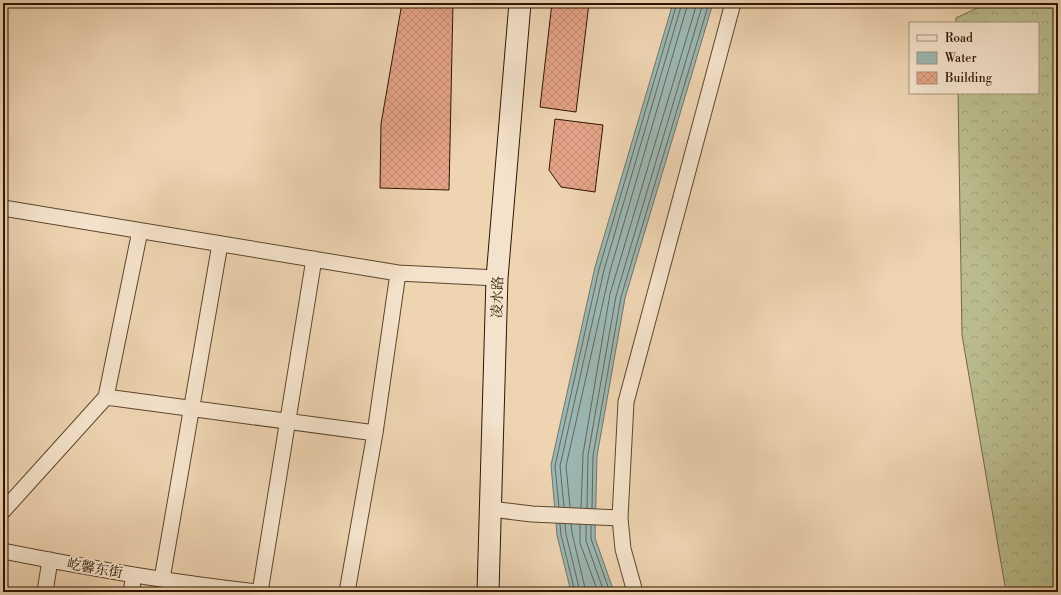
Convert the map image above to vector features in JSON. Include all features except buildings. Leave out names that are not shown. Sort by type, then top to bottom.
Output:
[{"type":"street","name":"凌水路","points":[[488,592],[497,278],[520,3]]},
{"type":"street","points":[[635,592],[613,518],[626,402],[733,3]]},
{"type":"street","points":[[3,208],[398,273],[497,278]]},
{"type":"street","points":[[3,511],[106,397],[140,231]]},
{"type":"street","points":[[162,579],[220,244]]},
{"type":"street","points":[[260,592],[314,259]]},
{"type":"street","points":[[347,592],[375,432],[398,273]]},
{"type":"street","points":[[106,397],[375,432]]},
{"type":"street","points":[[491,509],[532,514],[613,518]]},
{"type":"street","name":"屹馨东街","points":[[3,550],[50,560],[162,579],[213,590],[260,592]]},
{"type":"street","points":[[44,592],[50,560]]},
{"type":"street","points":[[131,592],[134,575]]},
{"type":"green space","points":[[988,3],[1058,3],[1058,592],[1006,592],[962,335],[958,94],[1039,94],[1039,22],[956,22],[956,18]]},
{"type":"water","points":[[673,3],[713,3],[625,298],[597,456],[595,538],[614,592],[571,592],[557,535],[551,465],[595,267]]}]
